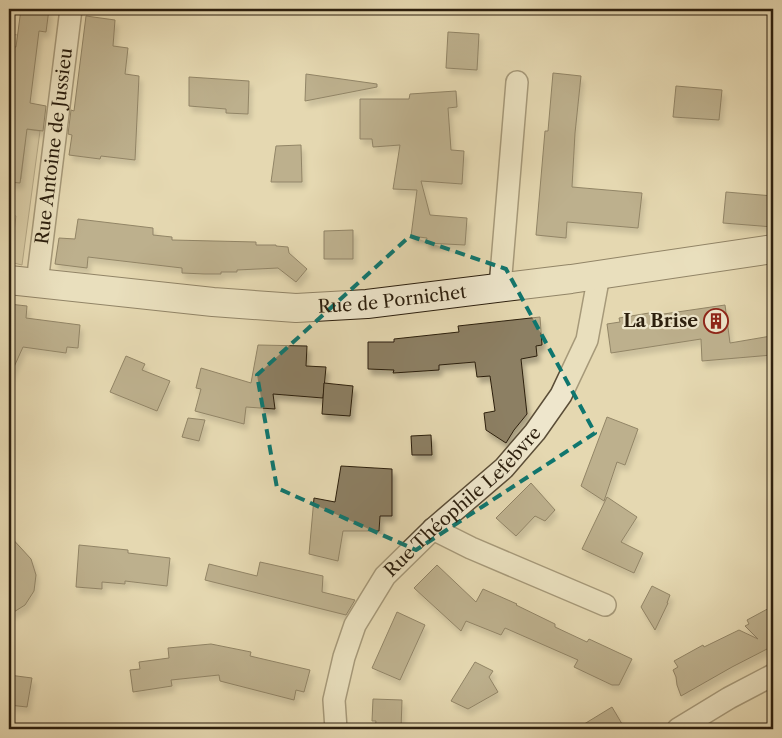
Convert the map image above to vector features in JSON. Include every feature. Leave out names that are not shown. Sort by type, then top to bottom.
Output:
[{"type":"main road","name":"Rue de Pornichet","points":[[9,280],[213,302],[296,308],[367,304],[599,275],[773,249]]},
{"type":"street","name":"Rue Antoine de Jussieu","points":[[37,283],[71,9]]},
{"type":"street","points":[[500,287],[517,82]]},
{"type":"street","name":"Rue Théophile Lefebvre","points":[[336,729],[334,700],[344,657],[355,625],[384,576],[433,529],[504,468],[535,432],[561,395],[587,340],[599,275]]},
{"type":"street","points":[[433,529],[471,548],[605,605]]},
{"type":"street","points":[[678,729],[729,698],[773,675]]},
{"type":"highlighted area","points":[[410,236],[506,269],[595,433],[416,550],[277,488],[257,375]]},
{"type":"shaded area","points":[[9,34],[18,35],[14,53],[9,53]]},
{"type":"shaded area","points":[[9,127],[40,131],[22,265],[10,262],[16,216],[9,214],[9,178],[21,179],[25,143],[9,141]]},
{"type":"building","points":[[21,9],[49,9],[46,32],[39,31],[30,103],[46,106],[43,131],[27,129],[20,183],[9,182],[9,53],[14,53],[14,47],[16,47]]},
{"type":"building","points":[[86,16],[115,20],[113,46],[128,48],[125,74],[139,76],[135,160],[101,156],[100,159],[69,155],[72,135],[68,134],[71,110],[74,111]]},
{"type":"building","points":[[448,32],[479,34],[477,70],[446,68]]},
{"type":"building","points":[[553,73],[581,76],[572,187],[642,193],[638,228],[567,222],[566,238],[536,235],[545,131],[548,131]]},
{"type":"building","points":[[306,74],[377,84],[377,87],[305,101]]},
{"type":"building","points":[[189,77],[249,81],[248,114],[226,113],[226,109],[189,106]]},
{"type":"building","points":[[676,86],[722,90],[719,120],[673,117]]},
{"type":"building","points":[[456,91],[457,107],[448,108],[451,150],[464,151],[462,184],[421,181],[430,215],[467,218],[465,245],[426,243],[427,238],[411,236],[417,190],[393,189],[400,145],[373,147],[372,139],[360,139],[360,99],[409,99],[410,94]]},
{"type":"building","points":[[301,145],[302,182],[271,182],[276,146]]},
{"type":"building","points":[[726,192],[773,196],[773,227],[723,223]]},
{"type":"building","points":[[78,219],[153,228],[153,235],[172,237],[172,240],[256,242],[256,245],[288,247],[289,253],[307,269],[296,282],[278,268],[237,270],[237,272],[221,272],[221,274],[182,273],[182,268],[88,257],[87,268],[55,264],[59,238],[75,239]]},
{"type":"building","points":[[353,230],[353,259],[324,259],[324,231]]},
{"type":"building","points":[[9,304],[27,306],[26,318],[80,325],[78,348],[67,347],[66,353],[23,347],[9,378]]},
{"type":"building","points":[[725,305],[730,343],[771,336],[772,355],[702,361],[701,339],[611,353],[607,324],[620,322],[619,318],[649,313],[650,316]]},
{"type":"building","points":[[540,317],[542,345],[536,346],[537,356],[521,359],[527,414],[506,443],[486,430],[484,413],[495,411],[490,376],[477,377],[475,362],[439,365],[439,370],[393,373],[394,370],[368,369],[368,342],[394,342],[394,339],[459,332],[458,326]]},
{"type":"building","points":[[258,345],[307,346],[306,366],[326,367],[323,398],[273,394],[275,409],[246,407],[244,424],[195,411],[201,389],[196,388],[201,368],[251,383]]},
{"type":"building","points":[[126,356],[145,364],[142,370],[170,381],[157,411],[110,392]]},
{"type":"building","points":[[324,383],[353,386],[350,416],[322,414]]},
{"type":"building","points":[[607,417],[638,429],[625,465],[617,462],[604,501],[581,486]]},
{"type":"building","points":[[188,418],[205,420],[199,441],[182,437]]},
{"type":"building","points":[[431,435],[432,455],[412,455],[411,436]]},
{"type":"building","points":[[341,466],[392,469],[392,516],[380,516],[379,531],[343,531],[338,561],[309,554],[314,498],[335,502]]},
{"type":"building","points":[[531,483],[555,510],[545,521],[535,516],[516,536],[496,518]]},
{"type":"building","points":[[607,497],[637,517],[621,542],[643,553],[634,573],[582,549]]},
{"type":"building","points":[[9,535],[31,559],[36,575],[34,591],[25,605],[9,615]]},
{"type":"building","points":[[79,545],[128,550],[128,553],[170,558],[167,586],[125,581],[125,584],[102,582],[102,589],[76,587]]},
{"type":"building","points":[[260,562],[323,576],[322,592],[355,600],[346,615],[205,580],[209,564],[257,576]]},
{"type":"building","points":[[437,565],[476,602],[483,589],[555,624],[555,627],[587,642],[589,639],[632,659],[619,685],[612,685],[574,667],[578,660],[505,628],[501,635],[466,621],[461,631],[414,588]]},
{"type":"building","points":[[652,586],[670,595],[655,630],[641,607]]},
{"type":"building","points":[[773,606],[773,655],[767,649],[681,696],[673,670],[678,667],[674,661],[703,645],[704,647],[739,630],[758,639],[745,626],[749,624],[747,620]]},
{"type":"building","points":[[397,612],[425,625],[400,680],[372,668]]},
{"type":"building","points":[[211,644],[251,652],[250,656],[310,670],[304,692],[296,690],[294,700],[220,681],[219,675],[171,680],[172,686],[133,692],[130,670],[140,669],[139,662],[169,658],[168,648]]},
{"type":"building","points":[[475,662],[493,671],[489,677],[498,692],[468,709],[451,701]]},
{"type":"building","points":[[9,675],[32,678],[27,707],[9,705]]},
{"type":"building","points":[[373,699],[402,700],[401,729],[375,729],[376,721],[372,721]]},
{"type":"building","points":[[612,707],[625,729],[576,729]]},
{"type":"place","name":"La Brise","points":[[716,321]]}]
